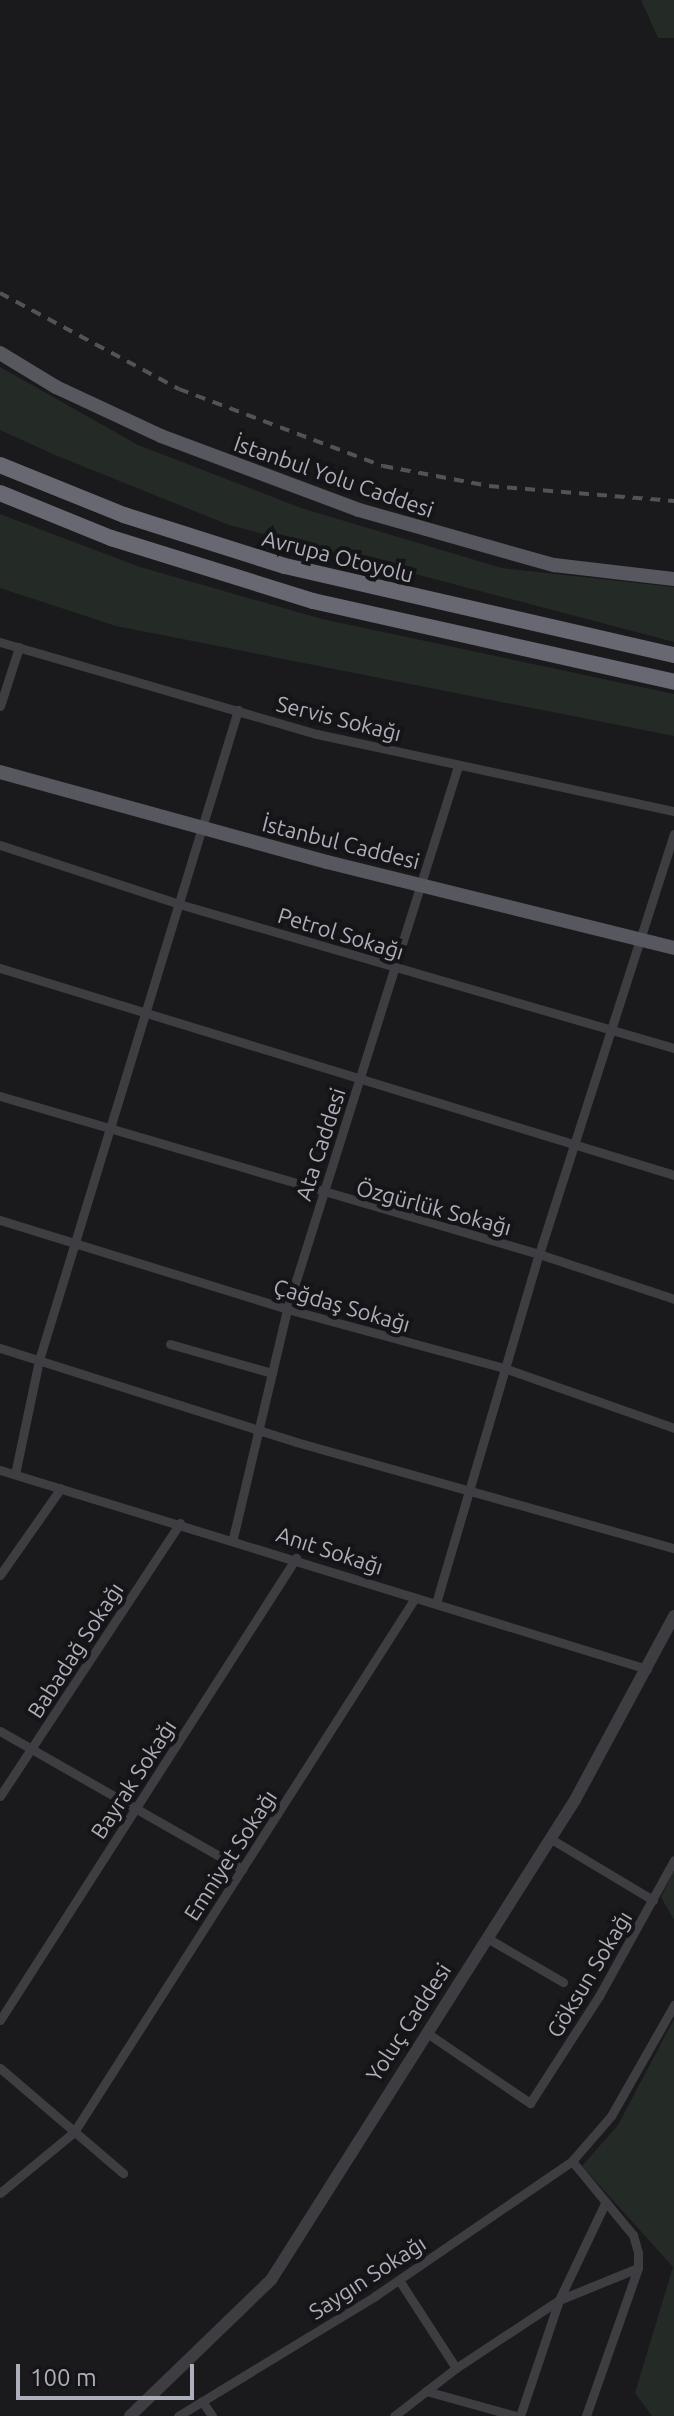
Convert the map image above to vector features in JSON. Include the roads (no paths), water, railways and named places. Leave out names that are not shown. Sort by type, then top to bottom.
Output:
[{"type":"highway","name":"Avrupa Otoyolu","points":[[0,465],[124,515],[285,566],[674,655]]},
{"type":"highway","points":[[0,493],[111,538],[298,596],[674,682]]},
{"type":"main road","name":"İstanbul Yolu Caddesi","points":[[0,353],[56,387],[161,436],[359,510],[475,547],[554,565],[674,579]]},
{"type":"main road","name":"İstanbul Caddesi","points":[[0,772],[202,829],[674,948]]},
{"type":"street","name":"Servis Sokağı","points":[[0,642],[238,710],[458,766],[674,811]]},
{"type":"street","points":[[0,706],[19,647]]},
{"type":"street","points":[[15,1474],[39,1360],[238,710]]},
{"type":"street","name":"Ata Caddesi","points":[[233,1538],[287,1309],[458,766]]},
{"type":"street","points":[[436,1603],[472,1491],[504,1368],[539,1254],[674,834]]},
{"type":"street","name":"Petrol Sokağı","points":[[0,845],[179,904],[674,1048]]},
{"type":"street","points":[[0,968],[674,1175]]},
{"type":"street","name":"Özgürlük Sokağı","points":[[0,1096],[323,1195],[539,1254],[674,1299]]},
{"type":"street","name":"Çağdaş Sokağı","points":[[0,1220],[287,1309],[504,1368],[674,1428]]},
{"type":"street","points":[[170,1344],[272,1373]]},
{"type":"street","points":[[0,1348],[258,1430],[674,1548]]},
{"type":"street","name":"Anıt Sokağı","points":[[0,1470],[233,1538],[647,1669]]},
{"type":"street","points":[[0,1575],[61,1488]]},
{"type":"street","name":"Babadağ Sokağı","points":[[0,1796],[180,1523]]},
{"type":"street","name":"Bayrak Sokağı","points":[[0,2020],[296,1558]]},
{"type":"street","name":"Emniyet Sokağı","points":[[0,2193],[74,2132],[415,1598]]},
{"type":"street","name":"Yoluç Caddesi","points":[[130,2416],[271,2280],[551,1839],[674,1616]]},
{"type":"street","points":[[0,1731],[242,1869]]},
{"type":"street","points":[[551,1839],[653,1900]]},
{"type":"street","name":"Göksun Sokağı","points":[[427,2033],[530,2103],[674,1860]]},
{"type":"street","points":[[487,1938],[563,1982]]},
{"type":"street","name":"Saygın Sokağı","points":[[178,2416],[399,2280],[572,2161],[611,2116],[674,2005]]},
{"type":"street","points":[[0,2068],[123,2173]]},
{"type":"street","points":[[572,2161],[633,2235],[638,2268],[586,2416]]},
{"type":"street","points":[[426,2391],[518,2416],[559,2300],[605,2203]]},
{"type":"street","points":[[394,2416],[456,2368],[559,2300],[638,2268]]},
{"type":"street","points":[[399,2280],[456,2368]]},
{"type":"street","points":[[202,2401],[212,2416]]},
{"type":"railway","points":[[0,293],[179,389],[383,466],[489,486],[674,501]]}]
